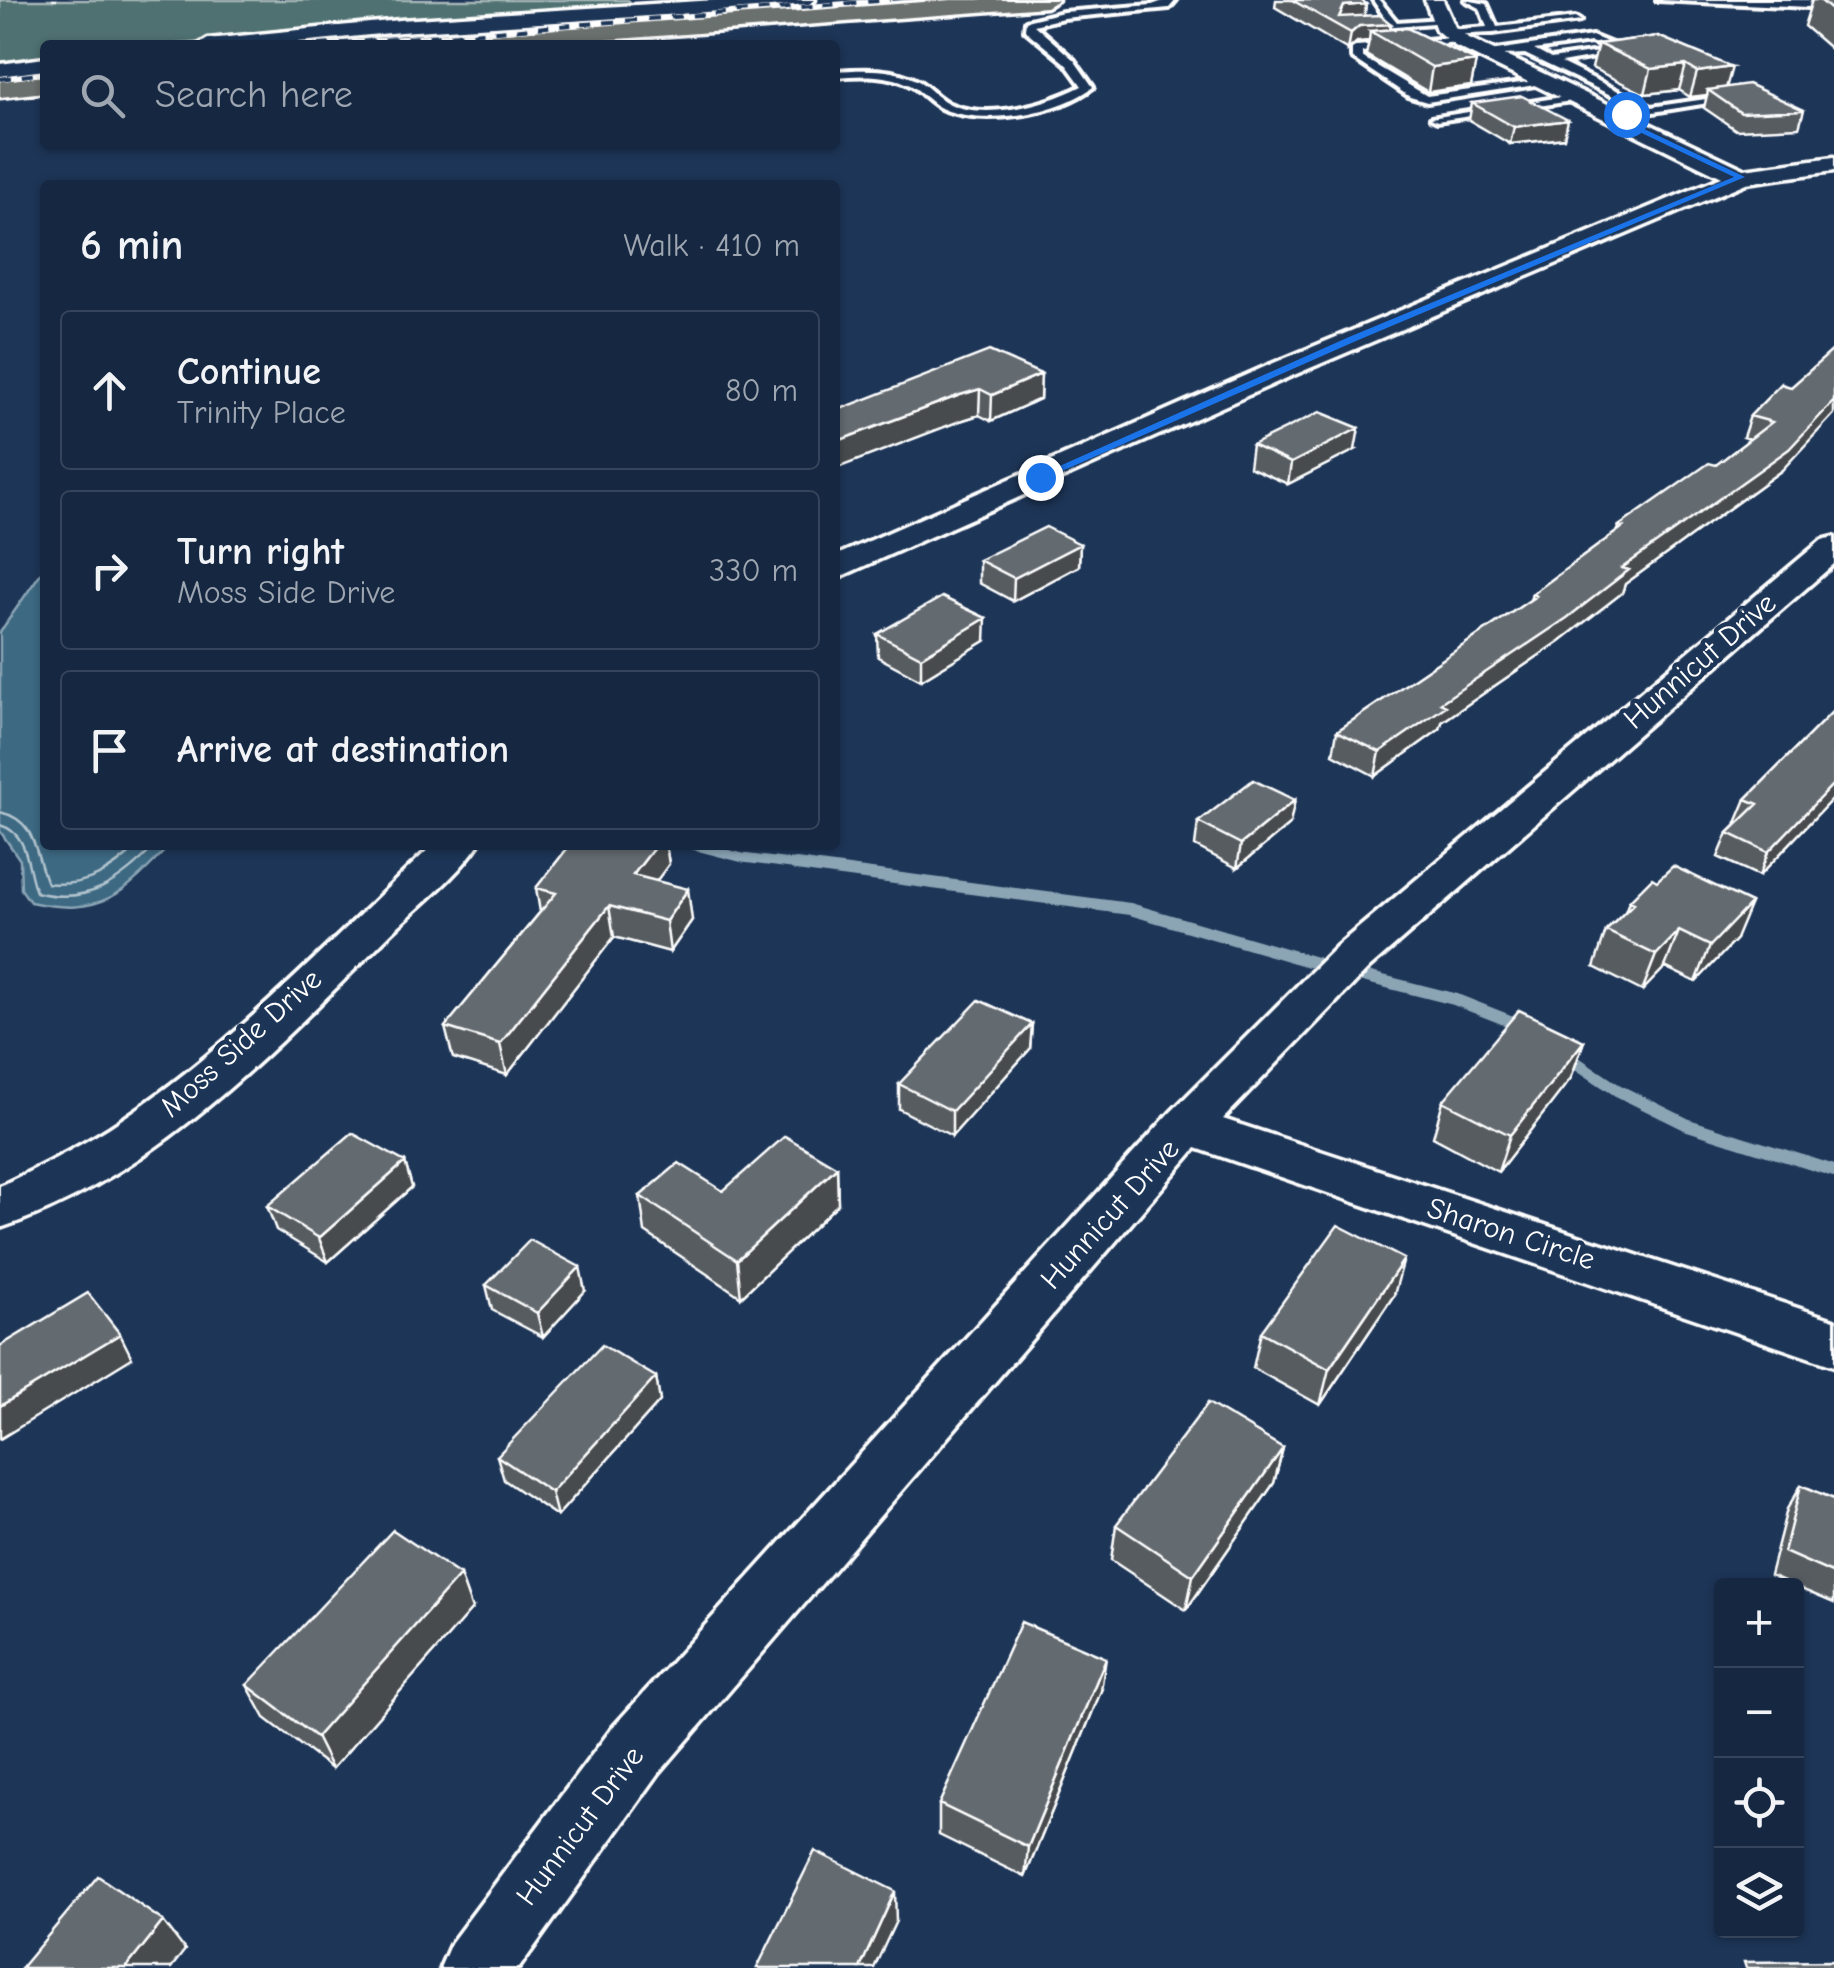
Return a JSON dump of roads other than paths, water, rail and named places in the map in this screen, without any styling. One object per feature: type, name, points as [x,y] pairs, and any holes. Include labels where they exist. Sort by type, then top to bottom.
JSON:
[{"type":"highway","points":[[505,40],[1046,0]]},
{"type":"highway","points":[[0,89],[40,85]]},
{"type":"street","points":[[260,40],[806,0]]},
{"type":"street","points":[[1445,24],[1481,53],[1546,73],[1574,98],[1741,177]]},
{"type":"street","points":[[0,70],[40,65]]},
{"type":"street","points":[[840,567],[1248,384],[1741,177],[1834,164]]},
{"type":"street","name":"Hunnicut Drive","points":[[476,1968],[636,1750],[1186,1126],[1353,956],[1834,547]]},
{"type":"street","name":"Moss Side Drive","points":[[0,1208],[54,1182],[144,1129],[221,1066],[452,850]]},
{"type":"street","name":"Sharon Circle","points":[[1186,1126],[1834,1343]]},
{"type":"lane","points":[[840,74],[882,74],[912,82],[945,107],[969,112],[1000,112],[1068,100],[1088,87],[1070,62],[1028,28],[1028,23],[1146,10],[1168,6],[1171,0]]},
{"type":"lane","points":[[1470,0],[1488,12],[1493,30]]},
{"type":"lane","points":[[1662,0],[1812,4],[1834,1]]},
{"type":"lane","points":[[1376,2],[1395,25]]},
{"type":"lane","points":[[1684,2],[1714,15]]},
{"type":"lane","points":[[1812,4],[1834,12]]},
{"type":"lane","points":[[1786,16],[1804,16]]},
{"type":"lane","points":[[1342,28],[1445,24],[1493,30],[1575,21]]},
{"type":"lane","points":[[1445,24],[1357,49],[1357,58],[1428,99],[1624,51],[1592,39],[1481,53]]},
{"type":"lane","points":[[1521,50],[1546,73],[1650,110]]},
{"type":"lane","points":[[1610,116],[1752,95]]},
{"type":"lane","points":[[1437,118],[1574,98]]},
{"type":"water","points":[[40,574],[40,850],[165,850],[124,889],[94,904],[55,906],[30,902],[21,889],[20,860],[0,831],[0,632]]},
{"type":"waterway","points":[[712,850],[815,867]]},
{"type":"waterway","points":[[796,865],[1130,909],[1329,967]]},
{"type":"waterway","points":[[1347,972],[1454,999],[1520,1025]]},
{"type":"waterway","points":[[1565,1055],[1617,1090],[1688,1125],[1834,1171]]},
{"type":"railway","points":[[382,40],[890,0]]},
{"type":"railway","points":[[0,79],[40,74]]}]
